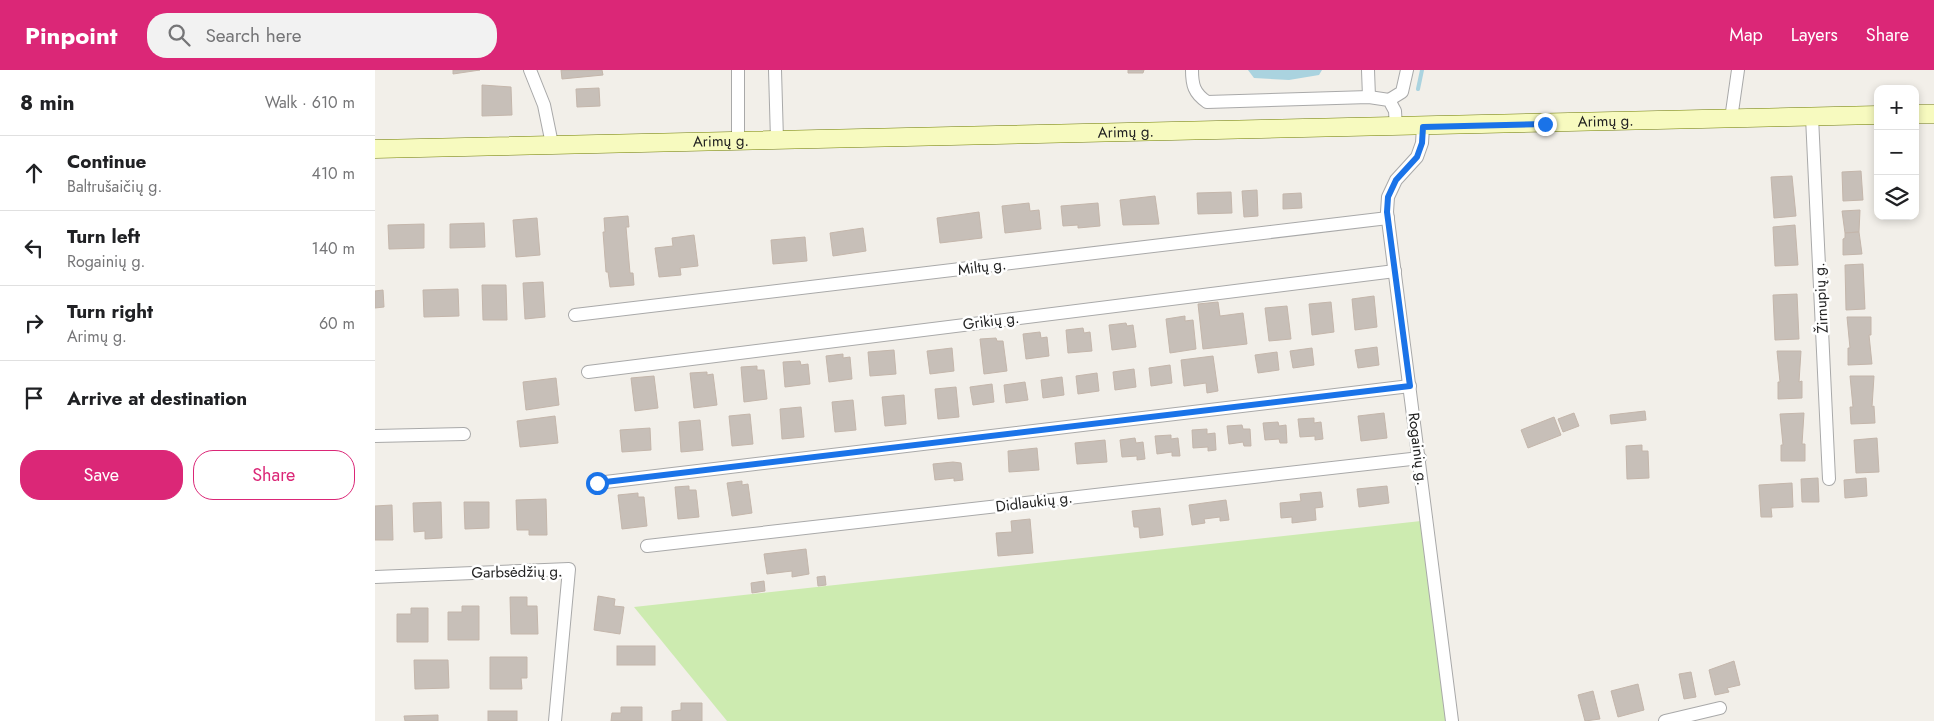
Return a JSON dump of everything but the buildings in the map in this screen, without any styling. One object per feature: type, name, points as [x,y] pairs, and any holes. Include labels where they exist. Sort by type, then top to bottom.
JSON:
[{"type":"main road","points":[[1919,114],[1934,114]]},
{"type":"main road","name":"Arimų g.","points":[[375,149],[1396,128],[1874,115]]},
{"type":"street","points":[[530,70],[544,105],[552,144]]},
{"type":"street","points":[[738,70],[738,141]]},
{"type":"street","points":[[775,70],[777,140]]},
{"type":"street","points":[[1192,70],[1192,85],[1198,96],[1207,102],[1369,97],[1389,100],[1402,92],[1407,70]]},
{"type":"street","points":[[1368,70],[1369,97]]},
{"type":"street","points":[[1731,119],[1738,70]]},
{"type":"street","points":[[1389,100],[1395,111],[1396,128]]},
{"type":"street","name":"Žirnupių g.","points":[[1812,117],[1829,478]]},
{"type":"street","name":"Rogainių g.","points":[[1423,127],[1422,143],[1417,157],[1396,180],[1388,197],[1387,218],[1453,721]]},
{"type":"street","name":"Miltų g.","points":[[575,315],[1387,218]]},
{"type":"street","name":"Grikių g.","points":[[588,372],[1395,271]]},
{"type":"street","points":[[597,483],[1410,386]]},
{"type":"street","points":[[375,436],[464,434]]},
{"type":"street","name":"Didlaukių g.","points":[[647,546],[1420,458]]},
{"type":"street","name":"Garbsėdžių g.","points":[[375,577],[569,569],[555,721]]},
{"type":"street","points":[[1665,721],[1719,708]]},
{"type":"green space","points":[[1421,521],[1446,721],[727,721],[634,607]]},
{"type":"water","points":[[1248,70],[1322,70],[1319,75],[1289,80],[1254,78]]},
{"type":"waterway","points":[[1418,89],[1422,70]]},
{"type":"route","points":[[597,483],[1410,386],[1387,212],[1388,197],[1396,180],[1417,157],[1422,143],[1423,127],[1545,124]]}]
